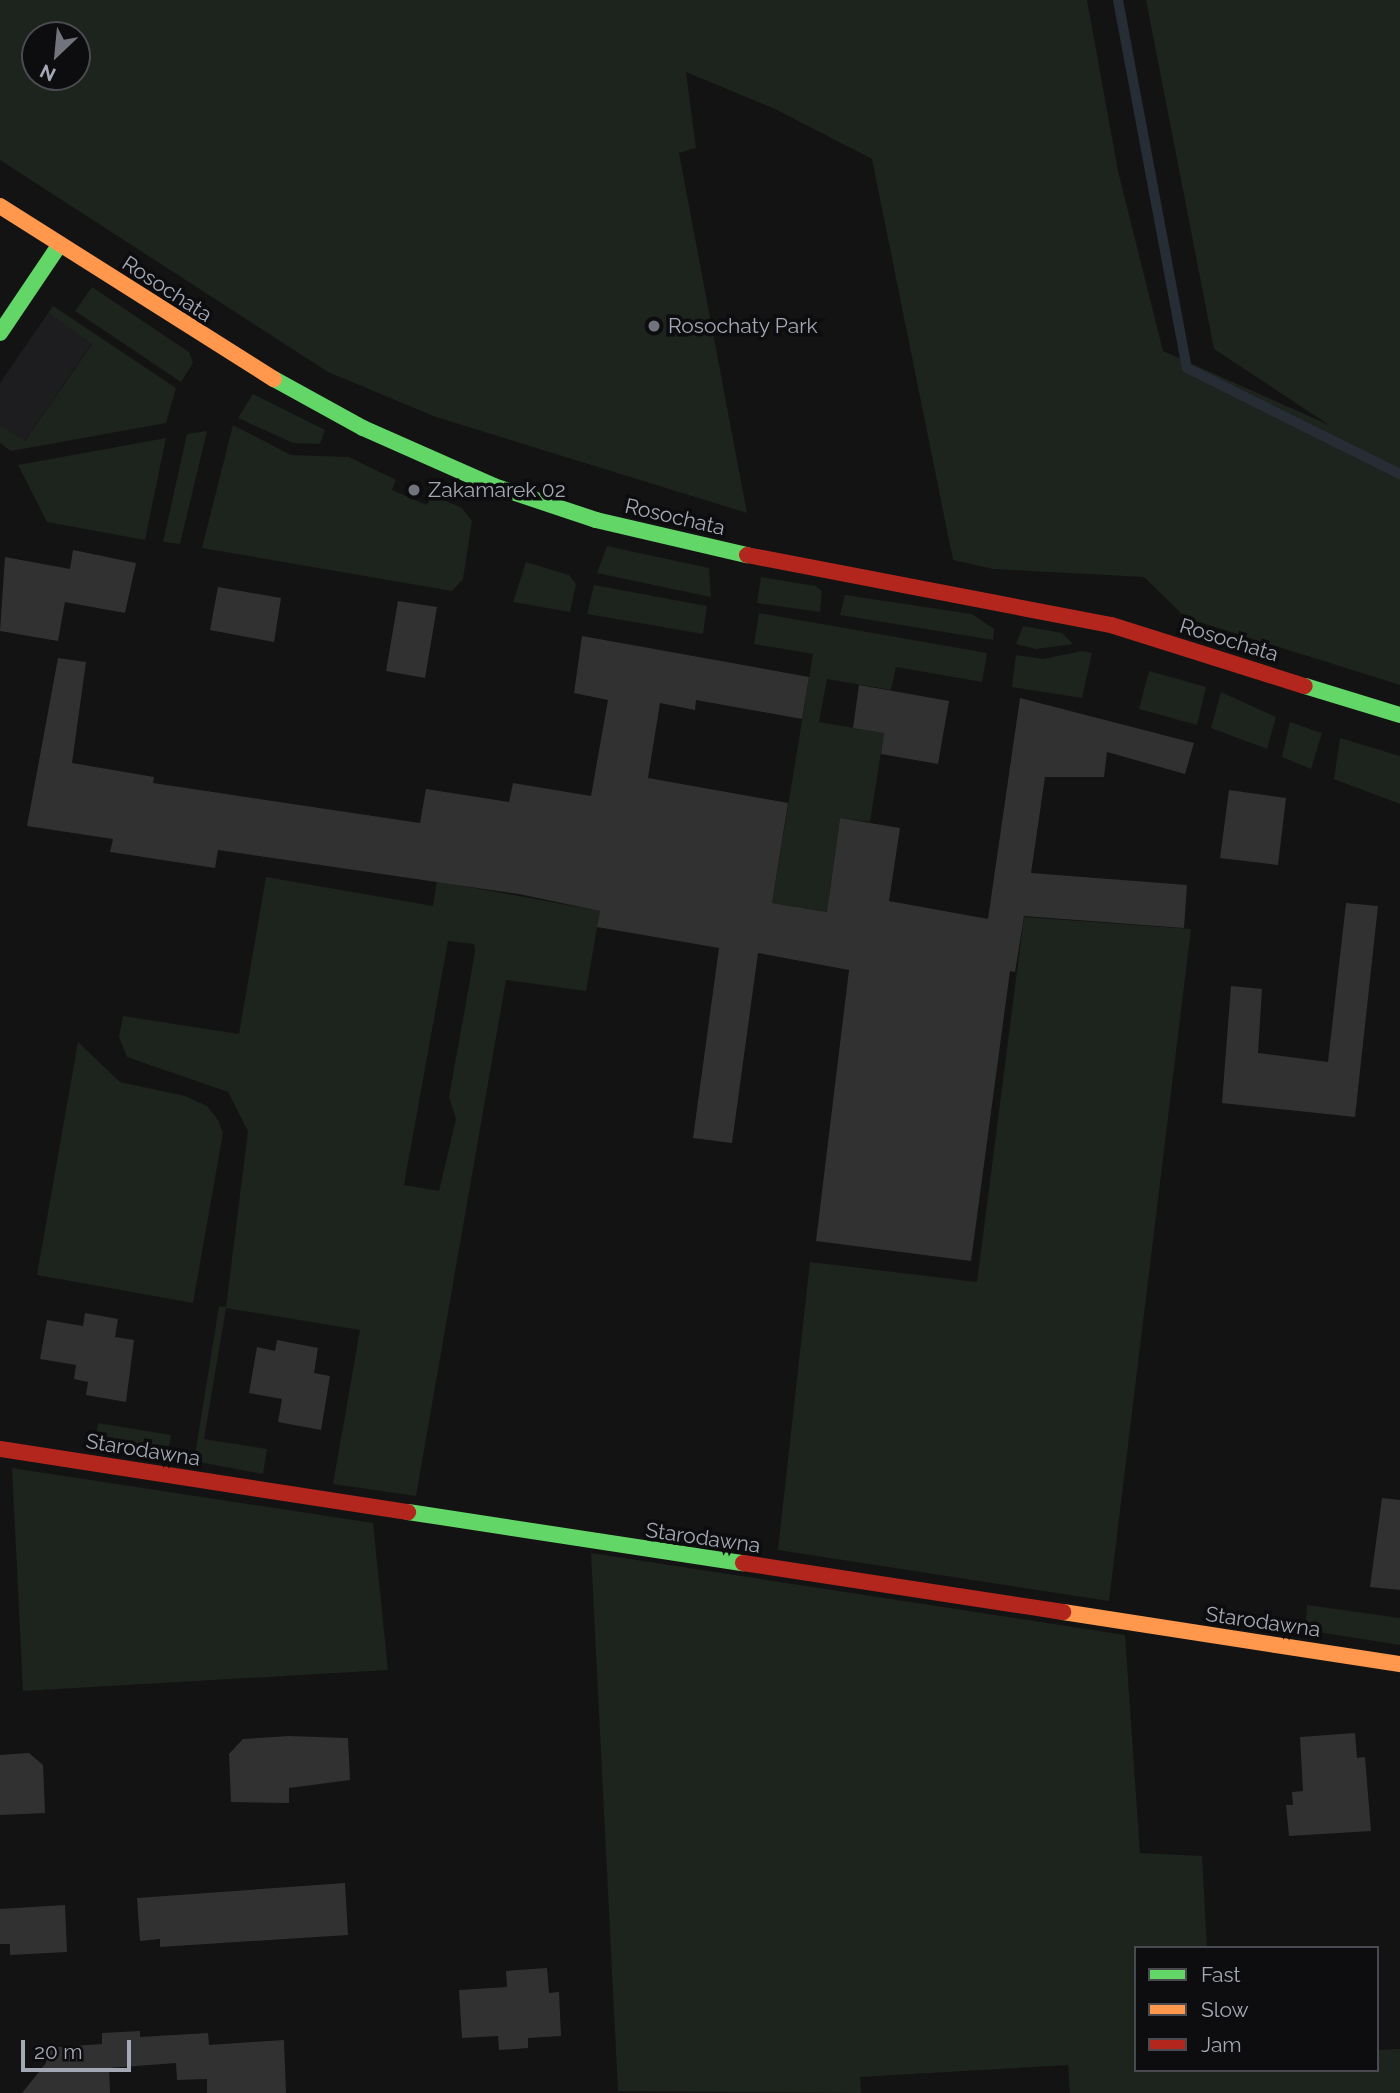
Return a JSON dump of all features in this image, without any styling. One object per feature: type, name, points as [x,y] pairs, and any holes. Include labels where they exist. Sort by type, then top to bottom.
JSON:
[{"type":"street","name":"Rosochata","points":[[0,206],[314,403],[532,499],[734,552],[1111,625],[1400,715]]},
{"type":"street","points":[[0,333],[60,244]]},
{"type":"street","name":"Starodawna","points":[[0,1449],[1400,1664]]},
{"type":"shaded area","points":[[0,0],[1087,0],[1118,171],[1163,351],[1329,425],[1214,349],[1146,0],[1400,0],[1400,685],[1186,618],[1144,577],[993,569],[953,560],[872,159],[775,109],[686,72],[696,148],[679,153],[747,513],[436,417],[328,372],[0,160]]},
{"type":"shaded area","points":[[92,287],[189,352],[193,363],[181,382],[75,311]]},
{"type":"shaded area","points":[[53,306],[176,388],[166,423],[11,451],[0,443],[0,425],[25,441],[92,344],[48,313]]},
{"type":"shaded area","points":[[48,313],[92,343],[24,442],[0,425],[0,383]]},
{"type":"shaded area","points":[[253,394],[325,430],[320,444],[293,443],[238,418]]},
{"type":"shaded area","points":[[233,425],[291,455],[349,457],[396,480],[392,490],[427,505],[432,495],[462,508],[472,521],[463,579],[452,591],[202,548]]},
{"type":"shaded area","points":[[207,431],[180,544],[163,542],[187,434]]},
{"type":"shaded area","points":[[166,438],[145,540],[47,522],[18,465]]},
{"type":"shaded area","points":[[607,546],[709,568],[711,597],[597,573]]},
{"type":"shaded area","points":[[526,562],[569,575],[576,584],[570,612],[513,602]]},
{"type":"shaded area","points":[[761,577],[816,586],[822,591],[820,612],[757,603]]},
{"type":"shaded area","points":[[594,585],[707,606],[703,634],[587,614]]},
{"type":"shaded area","points":[[845,595],[972,614],[994,629],[993,640],[840,615]]},
{"type":"shaded area","points":[[759,613],[987,653],[982,682],[896,667],[891,690],[827,679],[819,722],[884,733],[870,822],[840,818],[829,896],[855,916],[772,903],[813,654],[754,644]]},
{"type":"shaded area","points":[[1023,626],[1062,633],[1073,644],[1036,649],[1016,644]]},
{"type":"shaded area","points":[[1082,651],[1092,653],[1082,698],[1012,687],[1016,655],[1043,659]]},
{"type":"shaded area","points":[[1149,671],[1206,687],[1197,725],[1139,709]]},
{"type":"shaded area","points":[[1221,692],[1276,717],[1267,749],[1211,728]]},
{"type":"shaded area","points":[[1290,722],[1322,733],[1311,769],[1282,757]]},
{"type":"shaded area","points":[[1340,738],[1400,756],[1400,804],[1334,779]]},
{"type":"shaded area","points":[[266,877],[433,906],[437,881],[600,911],[586,991],[506,980],[416,1496],[333,1484],[360,1330],[226,1308],[204,1439],[267,1449],[263,1474],[194,1461],[219,1306],[226,1307],[248,1131],[228,1092],[127,1057],[119,1037],[123,1016],[239,1034]],"holes":[[[448,941],[474,944],[475,952],[449,1097],[456,1119],[439,1191],[404,1185]]]},
{"type":"shaded area","points":[[1024,917],[1191,929],[1109,1601],[778,1550],[810,1262],[977,1282]]},
{"type":"shaded area","points":[[78,1042],[120,1082],[185,1096],[207,1106],[218,1120],[223,1133],[193,1303],[37,1275]]},
{"type":"shaded area","points":[[98,1423],[171,1435],[167,1459],[94,1449]]},
{"type":"shaded area","points":[[12,1468],[373,1523],[388,1670],[23,1691]]},
{"type":"shaded area","points":[[591,1553],[1125,1635],[1140,1853],[1202,1856],[1207,1946],[1134,1946],[1134,2072],[1379,2072],[1379,2050],[1400,2049],[1400,2093],[1070,2093],[1068,2065],[860,2077],[861,2093],[618,2091]]},
{"type":"shaded area","points":[[1307,1605],[1400,1618],[1400,1645],[1305,1630]]},
{"type":"building","points":[[73,550],[136,563],[125,613],[65,602],[58,641],[0,631],[5,557],[70,569]]},
{"type":"building","points":[[218,587],[281,598],[274,642],[210,630]]},
{"type":"building","points":[[398,601],[437,607],[425,678],[386,671]]},
{"type":"building","points":[[582,636],[809,677],[802,719],[696,700],[695,710],[660,703],[648,778],[788,803],[772,903],[827,912],[840,818],[900,828],[889,901],[988,919],[1020,698],[1194,743],[1185,774],[1107,752],[1104,777],[1045,777],[1031,873],[1187,885],[1184,928],[1024,916],[1015,972],[1010,971],[971,1261],[816,1241],[849,970],[758,953],[732,1143],[693,1138],[719,948],[597,927],[600,911],[519,894],[218,850],[215,868],[110,852],[113,839],[27,826],[58,658],[86,662],[72,763],[154,777],[153,783],[420,823],[426,789],[509,802],[513,783],[591,796],[608,700],[574,693]]},
{"type":"building","points":[[859,685],[949,701],[938,764],[881,754],[884,733],[853,728]]},
{"type":"building","points":[[1229,790],[1286,798],[1278,865],[1220,858]]},
{"type":"building","points":[[1346,903],[1378,906],[1355,1117],[1222,1103],[1231,986],[1262,989],[1258,1053],[1328,1062]]},
{"type":"building","points":[[85,1313],[118,1319],[115,1337],[134,1340],[126,1402],[86,1395],[88,1382],[74,1379],[76,1365],[40,1359],[47,1320],[83,1326]]},
{"type":"building","points":[[277,1340],[318,1348],[314,1373],[330,1376],[321,1430],[278,1422],[282,1399],[249,1393],[257,1347],[275,1351]]},
{"type":"building","points":[[1382,1498],[1400,1500],[1400,1590],[1370,1587]]},
{"type":"building","points":[[1355,1733],[1357,1758],[1365,1757],[1371,1831],[1289,1836],[1286,1805],[1293,1805],[1292,1792],[1303,1791],[1300,1737]]},
{"type":"building","points":[[289,1736],[348,1738],[350,1780],[289,1788],[289,1803],[231,1802],[229,1754],[243,1739]]},
{"type":"building","points":[[29,1753],[43,1765],[45,1813],[0,1815],[0,1755]]},
{"type":"building","points":[[345,1883],[348,1935],[160,1947],[160,1939],[140,1941],[137,1898]]},
{"type":"building","points":[[65,1905],[67,1952],[10,1955],[10,1944],[0,1944],[0,1909]]},
{"type":"building","points":[[547,1968],[549,1993],[559,1992],[561,2036],[528,2038],[528,2048],[499,2050],[498,2036],[462,2038],[459,1990],[507,1987],[506,1971]]},
{"type":"building","points":[[140,2031],[140,2037],[208,2033],[209,2045],[284,2040],[286,2093],[207,2093],[207,2079],[177,2080],[176,2063],[109,2068],[110,2093],[22,2093],[46,2063],[45,2048],[102,2044],[102,2033]]},
{"type":"waterway","points":[[1118,0],[1187,368],[1400,474]]},
{"type":"traffic: fast","points":[[0,333],[60,244]]},
{"type":"traffic: fast","points":[[274,379],[363,428],[494,486],[596,520],[747,555]]},
{"type":"traffic: fast","points":[[1305,686],[1400,715]]},
{"type":"traffic: fast","points":[[408,1512],[743,1563]]},
{"type":"traffic: slow","points":[[0,206],[274,379]]},
{"type":"traffic: slow","points":[[1063,1612],[1400,1664]]},
{"type":"traffic: jam","points":[[747,555],[1111,625],[1305,686]]},
{"type":"traffic: jam","points":[[0,1449],[408,1512]]},
{"type":"traffic: jam","points":[[743,1563],[1063,1612]]},
{"type":"place","name":"Rosochaty Park","points":[[654,326]]},
{"type":"place","name":"Zakamarek 02","points":[[414,490]]}]
